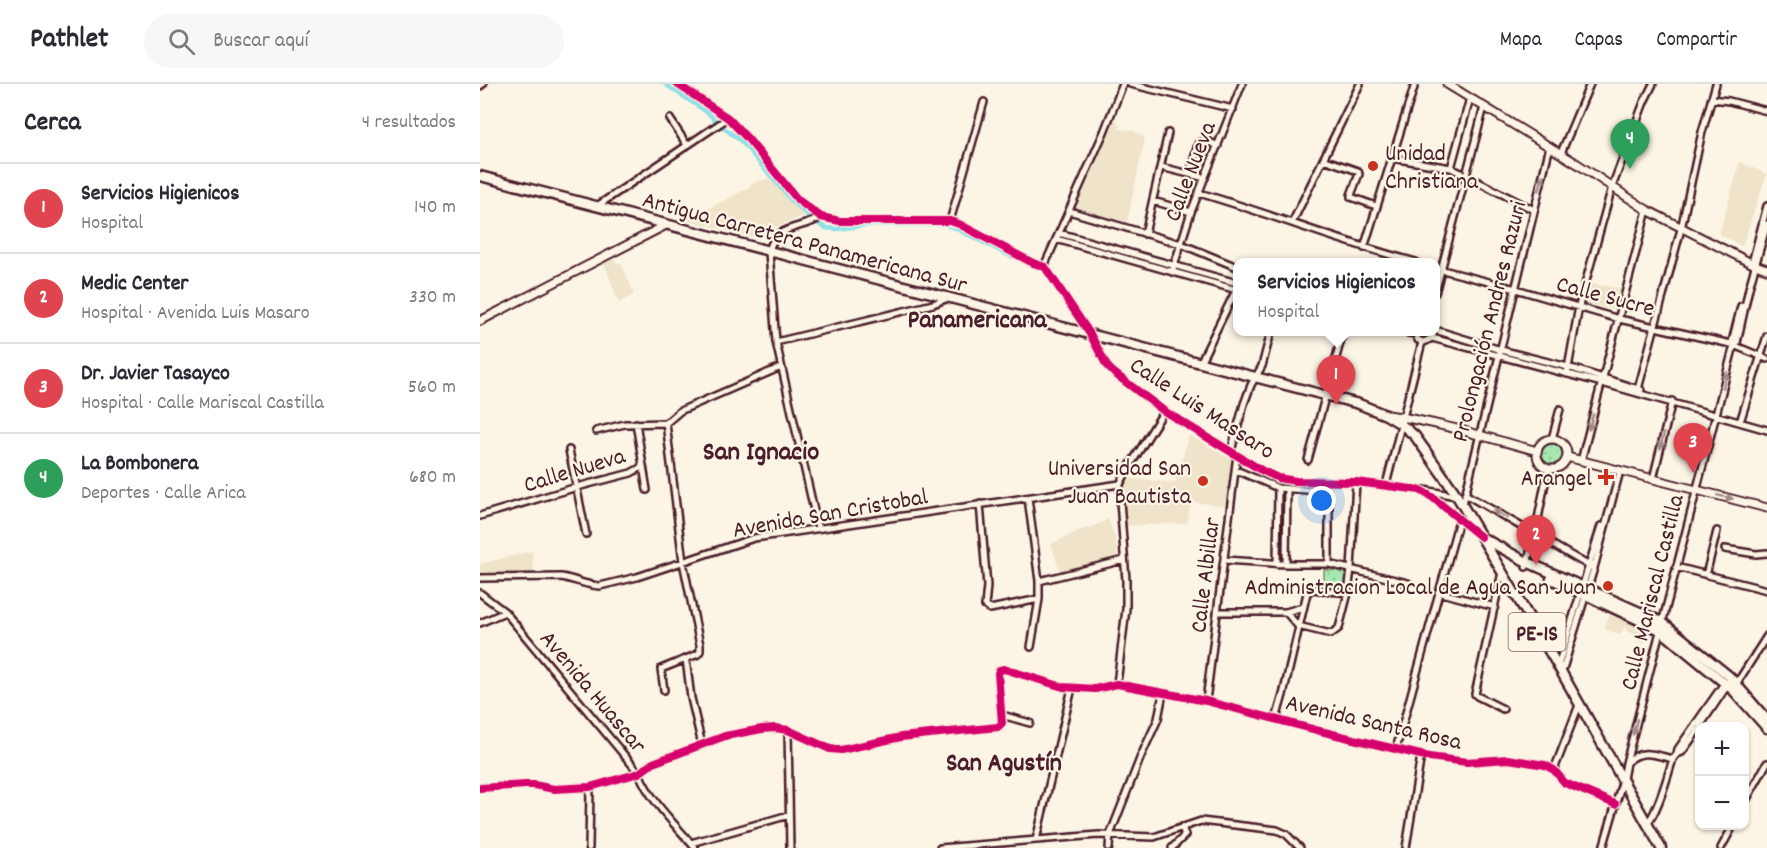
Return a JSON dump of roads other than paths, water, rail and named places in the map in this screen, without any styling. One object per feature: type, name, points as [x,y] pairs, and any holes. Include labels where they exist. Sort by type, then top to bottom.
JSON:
[{"type":"highway","name":"Antigua Carretera Panamericana Sur","points":[[480,176],[1359,404],[1402,420],[1461,495],[1462,505],[1560,669],[1660,848]]},
{"type":"highway","points":[[1483,540],[1526,565],[1661,626],[1730,683],[1767,720]]},
{"type":"highway","points":[[1730,683],[1767,728]]},
{"type":"main road","points":[[1447,84],[1550,146],[1647,210],[1753,265],[1767,269]]},
{"type":"main road","points":[[480,321],[666,225]]},
{"type":"main road","points":[[1402,420],[1478,435],[1537,452]]},
{"type":"main road","points":[[1552,439],[1561,442],[1567,453],[1567,457],[1558,468],[1548,468],[1540,464],[1537,456],[1538,447],[1544,441],[1552,439]]},
{"type":"main road","points":[[1567,457],[1767,508]]},
{"type":"street","points":[[677,84],[728,118],[798,200],[821,217],[834,221],[950,221],[1045,267],[1123,84]]},
{"type":"street","points":[[1130,84],[1233,109]]},
{"type":"street","name":"Calle Nueva","points":[[1173,269],[1191,212],[1242,84]]},
{"type":"street","points":[[1292,223],[1360,84]]},
{"type":"street","points":[[1364,248],[1415,84]]},
{"type":"street","points":[[1561,153],[1590,84]]},
{"type":"street","points":[[1568,370],[1579,306],[1612,187],[1653,84]]},
{"type":"street","points":[[1638,391],[1716,84]]},
{"type":"street","points":[[1713,92],[1730,101]]},
{"type":"street","points":[[1451,168],[1470,98]]},
{"type":"street","points":[[1711,99],[1730,101],[1767,111]]},
{"type":"street","points":[[950,221],[984,102]]},
{"type":"street","points":[[1440,262],[1484,107]]},
{"type":"street","points":[[1481,122],[1491,111]]},
{"type":"street","points":[[597,207],[728,118]]},
{"type":"street","points":[[670,119],[687,144]]},
{"type":"street","points":[[1145,234],[1168,133]]},
{"type":"street","points":[[1190,174],[1198,144],[1207,141],[1218,146]]},
{"type":"street","name":"Prolongación Andres Razuri","points":[[1461,495],[1501,350],[1550,146]]},
{"type":"street","points":[[1392,158],[1451,168],[1534,210]]},
{"type":"street","points":[[1323,159],[1358,171],[1352,197],[1376,206]]},
{"type":"street","points":[[1161,167],[1205,178]]},
{"type":"street","points":[[1199,193],[1364,248],[1401,258]]},
{"type":"street","points":[[1153,201],[1191,212]]},
{"type":"street","points":[[1753,265],[1767,206]]},
{"type":"street","points":[[1581,460],[1647,210]]},
{"type":"street","points":[[1069,211],[1180,244],[1233,265]]},
{"type":"street","points":[[818,528],[776,342],[769,252],[771,243],[780,233],[812,223],[821,217]]},
{"type":"street","points":[[1753,265],[1767,224]]},
{"type":"street","points":[[1059,232],[1233,289]]},
{"type":"street","points":[[1056,239],[1233,282]]},
{"type":"street","name":"Calle Mariscal Castilla","points":[[1603,848],[1623,779],[1734,345],[1737,343],[1753,265]]},
{"type":"street","name":"Calle Luis Massaro","points":[[1045,267],[1090,334],[1107,366],[1164,411],[1262,470],[1278,478],[1296,481],[1356,482],[1461,495]]},
{"type":"street","name":"Calle Sucre","points":[[1440,270],[1579,306],[1619,319],[1734,345],[1767,359]]},
{"type":"street","points":[[776,342],[933,304],[948,298]]},
{"type":"street","points":[[1200,363],[1233,298]]},
{"type":"street","points":[[1440,332],[1767,430]]},
{"type":"street","points":[[1231,451],[1244,404],[1262,366],[1271,336]]},
{"type":"street","points":[[1308,460],[1342,336]]},
{"type":"street","points":[[1416,336],[1422,342],[1427,342],[1432,338],[1499,357],[1568,370]]},
{"type":"street","points":[[1740,422],[1767,336]]},
{"type":"street","points":[[1386,485],[1422,342]]},
{"type":"street","points":[[596,431],[636,423],[666,423],[680,411],[781,367]]},
{"type":"street","points":[[1653,479],[1672,401]]},
{"type":"street","points":[[1552,439],[1560,409]]},
{"type":"street","points":[[1117,684],[1126,609],[1120,484],[1164,411]]},
{"type":"street","points":[[636,423],[647,490]]},
{"type":"street","points":[[664,690],[661,669],[698,654],[700,645],[683,562],[666,423]]},
{"type":"street","points":[[568,450],[586,534]]},
{"type":"street","name":"Calle Albillar","points":[[1206,701],[1238,454]]},
{"type":"street","name":"Calle Nueva","points":[[480,516],[632,473],[642,465]]},
{"type":"street","points":[[1526,565],[1548,468]]},
{"type":"street","points":[[1236,470],[1278,488],[1320,490],[1324,493],[1329,501],[1329,564]]},
{"type":"street","points":[[1560,669],[1619,470]]},
{"type":"street","points":[[1286,612],[1298,626],[1330,634],[1339,628],[1351,569],[1356,482]]},
{"type":"street","name":"Avenida San Cristobal","points":[[480,578],[561,577],[595,586],[637,577],[754,538],[1120,484]]},
{"type":"street","points":[[1277,564],[1278,488]]},
{"type":"street","points":[[1286,564],[1287,489]]},
{"type":"street","name":"Calle Luis Massaro","points":[[1420,490],[1432,497],[1483,540]]},
{"type":"street","points":[[1461,495],[1592,567]]},
{"type":"street","points":[[1028,498],[1039,581],[1039,599],[1032,647]]},
{"type":"street","points":[[980,504],[987,586],[985,606],[990,609],[1039,599]]},
{"type":"street","points":[[1396,749],[1459,520]]},
{"type":"street","points":[[1706,575],[1717,531]]},
{"type":"street","points":[[1725,549],[1756,554],[1767,553]]},
{"type":"street","points":[[1039,581],[1124,560]]},
{"type":"street","points":[[1225,561],[1329,564],[1408,583]]},
{"type":"street","points":[[1676,567],[1767,590]]},
{"type":"street","points":[[1502,572],[1475,694],[1503,709]]},
{"type":"street","points":[[1276,719],[1309,590],[1347,593]]},
{"type":"street","points":[[1438,592],[1495,608]]},
{"type":"street","name":"Avenida Huascar","points":[[480,593],[505,612],[639,773],[653,799],[693,845]]},
{"type":"street","points":[[1218,612],[1286,612],[1303,607]]},
{"type":"street","points":[[480,623],[505,612]]},
{"type":"street","points":[[1646,824],[1650,822],[1655,811],[1678,749],[1767,636]]},
{"type":"street","points":[[686,659],[691,698],[702,745]]},
{"type":"street","name":"Avenida Santa Rosa","points":[[1002,715],[998,673],[1000,670],[1004,669],[1063,687],[1095,689],[1117,684],[1206,701],[1421,755],[1467,762],[1508,759],[1545,765],[1554,770],[1564,783],[1615,804]]},
{"type":"street","points":[[1703,722],[1730,683]]},
{"type":"street","points":[[1036,840],[1072,688]]},
{"type":"street","points":[[1109,848],[1110,835],[1158,719],[1164,693]]},
{"type":"street","points":[[1554,770],[1579,705]]},
{"type":"street","points":[[480,788],[526,785],[554,789],[590,787],[639,773],[653,763],[725,736],[762,729],[788,730],[830,749],[841,750],[901,738],[999,727],[1002,715],[1030,723]]},
{"type":"street","points":[[788,730],[790,848]]},
{"type":"street","points":[[1626,763],[1636,754],[1643,753],[1675,757],[1682,752],[1695,734]]},
{"type":"street","points":[[1406,848],[1421,755]]},
{"type":"street","points":[[1749,795],[1767,763]]},
{"type":"street","points":[[589,848],[590,787]]},
{"type":"street","points":[[693,845],[789,815]]},
{"type":"street","points":[[940,848],[1110,835],[1154,837],[1201,821],[1277,830],[1286,834],[1300,848]]},
{"type":"street","points":[[1172,848],[1185,835],[1182,827]]},
{"type":"street","points":[[1721,848],[1730,830]]},
{"type":"waterway","points":[[665,84],[708,113],[717,122]]},
{"type":"waterway","points":[[724,128],[741,141],[793,202],[811,218]]},
{"type":"waterway","points":[[820,225],[836,229],[868,225],[943,224],[1012,257]]},
{"type":"place","name":"Unidad Christiana","points":[[1373,166]]},
{"type":"place","name":"La Bombonera","points":[[1630,169]]},
{"type":"place","name":"Servicios Higienicos","points":[[1336,405]]},
{"type":"place","name":"Dr. Javier Tasayco","points":[[1693,473]]},
{"type":"place","name":"Arangel","points":[[1606,477]]},
{"type":"place","name":"Universidad San Juan Bautista","points":[[1203,481]]},
{"type":"place","name":"Medic Center","points":[[1536,565]]},
{"type":"place","name":"Administracion Local de Agua San Juan","points":[[1608,586]]},
{"type":"district","name":"Panamericana","points":[[977,318]]},
{"type":"district","name":"San Ignacio","points":[[761,450]]},
{"type":"district","name":"San Agustín","points":[[1004,761]]}]
